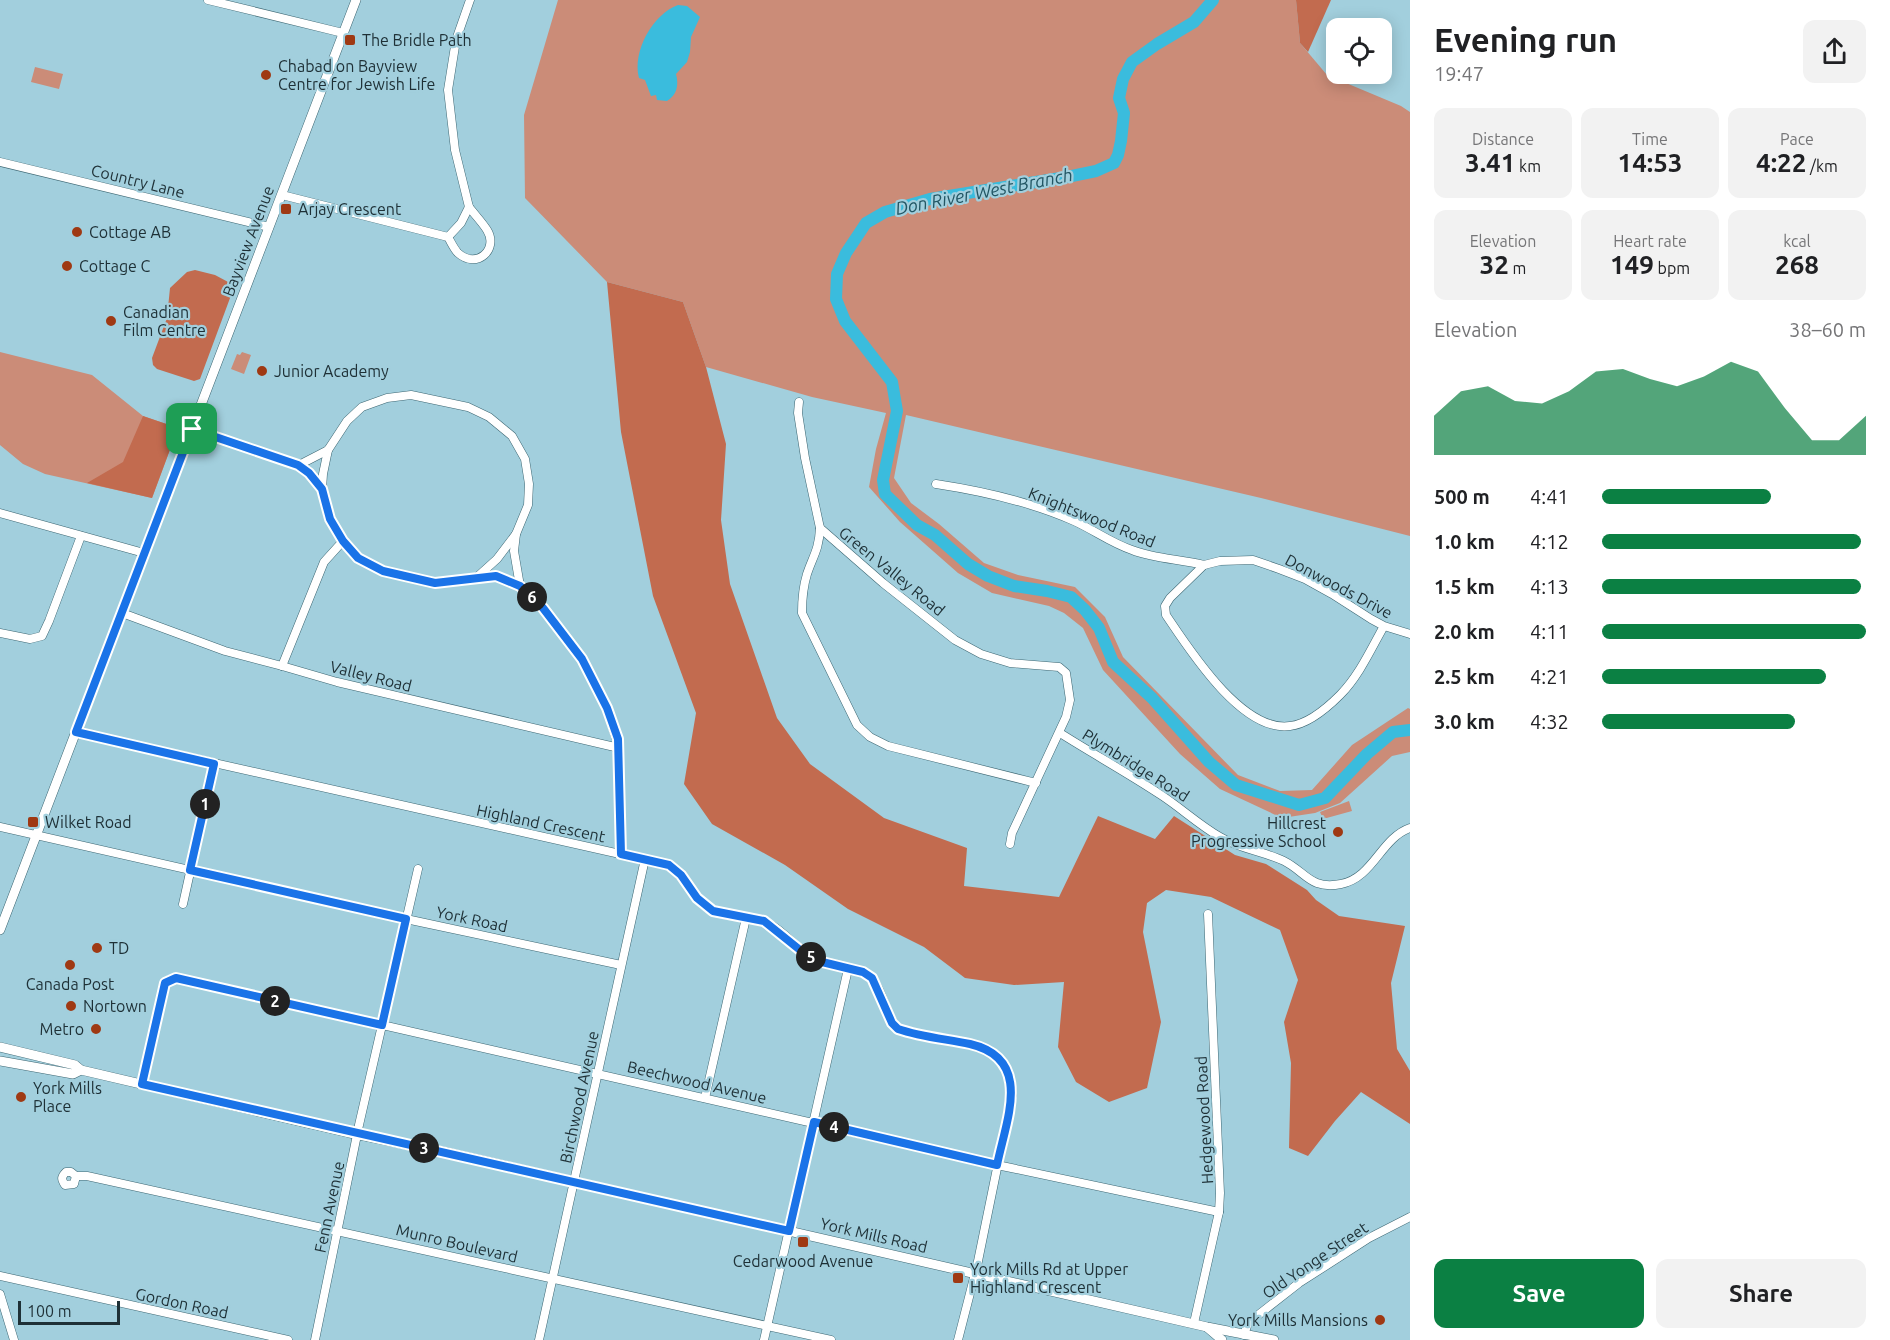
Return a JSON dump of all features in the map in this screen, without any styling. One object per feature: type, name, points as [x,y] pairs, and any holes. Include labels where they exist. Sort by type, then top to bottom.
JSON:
[{"type":"main road","name":"Bayview Avenue","points":[[0,930],[356,0]]},
{"type":"main road","name":"York Mills Road","points":[[0,1047],[75,1065],[81,1070],[1194,1323],[1244,1338],[1274,1340]]},
{"type":"main road","name":"York Mills Road","points":[[0,1060],[73,1074],[81,1070]]},
{"type":"main road","points":[[1207,1327],[1221,1340]]},
{"type":"street","points":[[208,0],[343,33]]},
{"type":"street","points":[[282,195],[448,237],[458,253],[468,259],[477,260],[483,257],[490,243],[488,231],[469,207],[455,150],[448,90],[456,40],[470,0]]},
{"type":"street","name":"Country Lane","points":[[0,162],[269,227]]},
{"type":"street","points":[[448,237],[460,223],[469,207]]},
{"type":"street","points":[[477,577],[497,559],[516,534],[528,505],[529,484],[525,459],[512,436],[489,417],[468,407],[411,395],[387,398],[362,407],[347,422],[328,450],[322,474],[322,489],[330,519],[343,541],[358,558],[383,571],[435,583],[496,576],[520,586],[543,608],[582,659],[607,708],[620,748],[621,854]]},
{"type":"street","name":"Green Valley Road","points":[[799,402],[798,413],[805,458],[820,528],[883,583],[955,640],[981,654],[1010,663],[1059,667],[1066,673],[1070,700],[1060,733]]},
{"type":"street","points":[[192,429],[298,465],[309,473],[322,489]]},
{"type":"street","points":[[298,465],[328,450]]},
{"type":"street","name":"Knightswood Road","points":[[936,484],[1018,501],[1074,521],[1113,543],[1134,551],[1204,565]]},
{"type":"street","points":[[0,513],[144,553]]},
{"type":"street","points":[[820,528],[819,546],[807,575],[802,595],[802,613],[857,725],[870,737],[888,746],[1036,783]]},
{"type":"street","points":[[516,534],[514,551],[520,586]]},
{"type":"street","points":[[0,633],[30,639],[42,636],[81,536]]},
{"type":"street","points":[[282,666],[324,562],[343,541]]},
{"type":"street","name":"Donwoods Drive","points":[[1204,565],[1220,561],[1253,560],[1279,568],[1332,594],[1371,620],[1410,634]]},
{"type":"street","points":[[1204,565],[1170,598],[1165,606],[1166,615],[1223,692],[1246,712],[1269,724],[1289,727],[1306,721],[1341,695],[1384,626]]},
{"type":"street","name":"Valley Road","points":[[122,614],[216,649],[337,682],[620,748]]},
{"type":"street","name":"Highland Crescent","points":[[76,732],[669,865],[675,869],[707,908],[764,921],[805,954],[818,961],[863,972],[872,978],[892,1023],[898,1029],[974,1045],[992,1053],[1006,1066],[1011,1077],[1012,1095],[975,1274],[958,1340]]},
{"type":"street","points":[[1010,844],[1012,833],[1060,733]]},
{"type":"street","name":"Plymbridge Road","points":[[1060,733],[1158,793],[1219,837],[1282,860],[1308,879],[1322,885],[1339,885],[1354,880],[1368,869],[1398,834],[1410,828]]},
{"type":"street","points":[[183,904],[214,764]]},
{"type":"street","points":[[0,826],[36,835]]},
{"type":"street","name":"York Road","points":[[36,835],[621,965]]},
{"type":"street","name":"Birchwood Avenue","points":[[539,1340],[645,860]]},
{"type":"street","name":"Fenn Avenue","points":[[315,1340],[357,1134],[418,869]]},
{"type":"street","name":"Hedgewood Road","points":[[1194,1323],[1219,1212],[1220,1193],[1208,914]]},
{"type":"street","points":[[705,1098],[746,918]]},
{"type":"street","points":[[764,1340],[848,969]]},
{"type":"street","name":"Beechwood Avenue","points":[[142,1084],[165,983],[176,978],[997,1165],[1219,1212]]},
{"type":"street","name":"Munro Boulevard","points":[[76,1176],[87,1176],[831,1340]]},
{"type":"street","name":"Old Yonge Street","points":[[1244,1338],[1248,1323],[1299,1284],[1369,1238],[1410,1217]]},
{"type":"street","name":"Gordon Road","points":[[0,1276],[288,1340]]},
{"type":"street","points":[[0,1294],[14,1340]]},
{"type":"shaded area","points":[[558,0],[1296,0],[1300,43],[1326,74],[1326,84],[1348,84],[1410,112],[1410,536],[1261,498],[906,415],[894,478],[911,503],[984,563],[1018,575],[1075,587],[1105,617],[1123,657],[1238,775],[1280,791],[1312,790],[1352,745],[1408,708],[1410,709],[1410,752],[1392,756],[1340,803],[1315,813],[1282,818],[1220,789],[1180,754],[1103,670],[1083,628],[1064,613],[1049,606],[992,593],[958,573],[900,522],[869,487],[886,413],[812,397],[706,367],[683,302],[607,282],[525,198],[524,115]]},
{"type":"shaded area","points":[[1296,0],[1331,0],[1308,52],[1300,43]]},
{"type":"shaded area","points":[[35,67],[63,74],[59,89],[31,82]]},
{"type":"shaded area","points":[[195,270],[215,275],[230,283],[233,290],[200,379],[194,381],[157,369],[153,365],[152,358],[167,318],[170,288],[187,272]]},
{"type":"shaded area","points":[[607,282],[683,302],[706,367],[726,444],[721,520],[730,584],[777,718],[810,764],[884,818],[967,848],[964,886],[1059,897],[1098,816],[1155,839],[1174,816],[1235,855],[1266,864],[1307,890],[1316,900],[1339,916],[1405,926],[1391,983],[1397,1049],[1410,1071],[1410,1124],[1361,1092],[1308,1156],[1289,1148],[1291,1063],[1284,1022],[1298,980],[1280,930],[1211,897],[1166,890],[1147,903],[1143,932],[1161,1022],[1147,1088],[1109,1102],[1076,1082],[1058,1047],[1064,982],[1014,985],[965,978],[924,947],[848,909],[785,865],[712,824],[684,784],[696,713],[653,596],[621,432]]},
{"type":"shaded area","points":[[0,352],[92,375],[143,416],[178,428],[152,498],[45,474],[23,464],[0,445]]},
{"type":"shaded area","points":[[242,352],[251,355],[244,374],[231,369],[237,354],[240,355]]},
{"type":"shaded area","points":[[143,416],[178,428],[152,498],[87,483],[123,462]]},
{"type":"shaded area","points":[[1349,801],[1352,811],[1323,819],[1320,812]]},
{"type":"water","points":[[678,5],[687,6],[700,17],[691,37],[687,62],[676,74],[675,93],[667,101],[657,100],[656,95],[651,96],[645,80],[639,78],[639,56],[646,35],[653,25],[660,16]]},
{"type":"waterway","name":"Don River West Branch","points":[[1213,0],[1194,22],[1132,62],[1123,79],[1119,98],[1124,113],[1121,141],[1114,163],[1096,171],[930,199],[885,212],[866,223],[846,253],[837,274],[836,299],[845,321],[892,382],[897,411],[883,480],[885,494],[917,525],[935,535],[968,564],[988,576],[1014,586],[1071,597],[1099,628],[1113,662],[1152,698],[1209,762],[1236,785],[1299,805],[1325,798],[1367,754],[1393,732],[1410,730]]},
{"type":"place","name":"The Bridle Path","points":[[350,40]]},
{"type":"place","name":"Chabad on Bayview Centre for Jewish Life","points":[[266,75]]},
{"type":"place","name":"Arjay Crescent","points":[[286,209]]},
{"type":"place","name":"Cottage AB","points":[[77,232]]},
{"type":"place","name":"Cottage C","points":[[67,266]]},
{"type":"place","name":"Canadian Film Centre","points":[[111,321]]},
{"type":"place","name":"Junior Academy","points":[[262,371]]},
{"type":"place","name":"Wilket Road","points":[[33,822]]},
{"type":"place","name":"Hillcrest Progressive School","points":[[1338,832]]},
{"type":"place","name":"TD","points":[[97,948]]},
{"type":"place","name":"Canada Post","points":[[70,965]]},
{"type":"place","name":"Nortown","points":[[71,1006]]},
{"type":"place","name":"Metro","points":[[96,1029]]},
{"type":"place","name":"York Mills Place","points":[[21,1097]]},
{"type":"place","name":"Cedarwood Avenue","points":[[803,1242]]},
{"type":"place","name":"York Mills Rd at Upper Highland Crescent","points":[[958,1278]]},
{"type":"place","name":"York Mills Mansions","points":[[1380,1320]]},
{"type":"route","points":[[192,429],[298,465],[309,473],[322,489],[330,519],[343,541],[358,558],[383,571],[435,583],[496,576],[520,586],[543,608],[582,659],[607,708],[620,748],[621,854],[669,865],[681,875],[707,908],[764,921],[805,954],[818,961],[863,972],[872,978],[892,1023],[898,1029],[974,1045],[992,1053],[1006,1066],[1012,1086],[997,1165],[814,1122],[789,1231],[142,1084],[165,983],[176,978],[382,1025],[406,919],[190,870],[214,764],[76,732],[192,429]]}]
